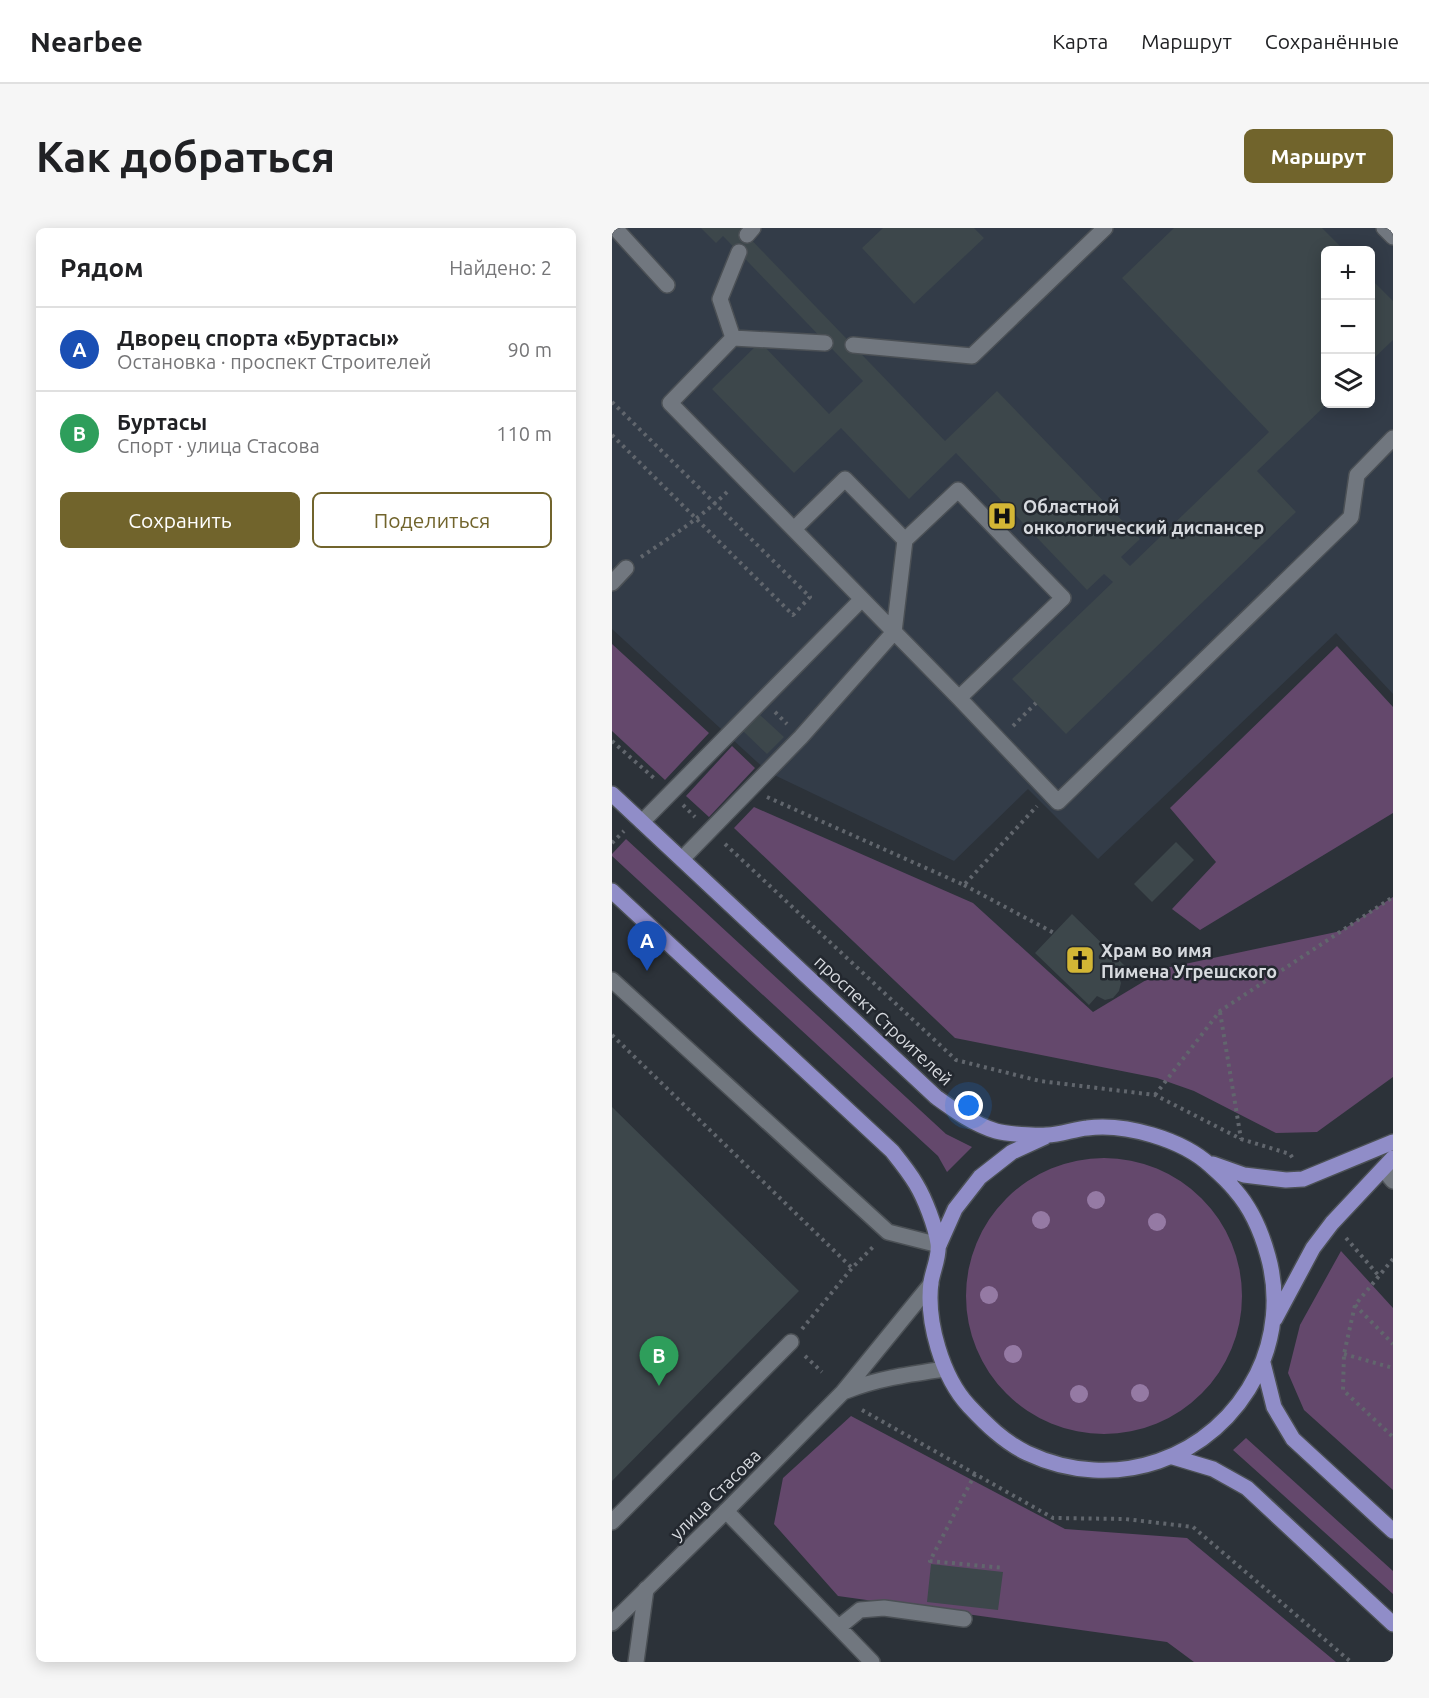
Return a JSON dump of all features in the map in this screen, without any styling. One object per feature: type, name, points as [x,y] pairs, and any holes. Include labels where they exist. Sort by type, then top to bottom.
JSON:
[{"type":"main road","name":"проспект Строителей","points":[[612,794],[936,1097],[963,1116],[998,1131],[1048,1135],[1089,1127],[1131,1129],[1171,1141],[1207,1162],[1237,1191],[1261,1231],[1273,1276],[1273,1322],[1263,1362],[1274,1407],[1293,1439],[1393,1531]]},
{"type":"main road","points":[[612,891],[892,1151],[916,1184],[939,1245]]},
{"type":"main road","points":[[1048,1135],[1012,1152],[980,1177],[956,1209],[939,1245],[931,1284],[931,1313],[936,1342],[945,1369],[966,1403],[993,1431],[1026,1453],[1062,1466],[1101,1471],[1140,1467],[1173,1456],[1205,1438],[1229,1417],[1248,1391],[1263,1362]]},
{"type":"main road","points":[[1207,1162],[1244,1175],[1286,1180],[1303,1179],[1393,1142]]},
{"type":"main road","points":[[1273,1322],[1313,1248],[1332,1223],[1388,1164]]},
{"type":"main road","points":[[1173,1456],[1213,1469],[1246,1488],[1393,1624]]},
{"type":"street","points":[[615,228],[667,285]]},
{"type":"street","points":[[853,345],[972,356],[1105,228]]},
{"type":"street","points":[[1384,228],[1393,237]]},
{"type":"street","points":[[733,338],[720,299],[739,252]]},
{"type":"street","points":[[825,343],[733,338],[670,403],[1058,802],[1351,517],[1357,475],[1393,438]]},
{"type":"street","points":[[794,529],[845,479],[904,540]]},
{"type":"street","points":[[682,859],[801,737],[894,632],[904,540],[958,490],[1064,598],[959,698]]},
{"type":"street","points":[[612,583],[626,568]]},
{"type":"street","points":[[642,822],[862,599]]},
{"type":"street","points":[[612,980],[888,1232],[939,1245]]},
{"type":"street","points":[[1388,1164],[1393,1181]]},
{"type":"street","name":"улица Стасова","points":[[612,1623],[843,1392],[931,1284]]},
{"type":"street","points":[[612,1522],[791,1342]]},
{"type":"street","name":"улица Стасова","points":[[843,1392],[868,1382],[899,1375],[945,1369]]},
{"type":"street","points":[[726,1511],[873,1662]]},
{"type":"street","points":[[636,1662],[646,1589]]},
{"type":"street","points":[[838,1627],[860,1610],[876,1608],[964,1619]]},
{"type":"path","points":[[612,402],[810,597],[793,615],[612,435]]},
{"type":"path","points":[[626,568],[715,504],[742,476]]},
{"type":"path","points":[[998,740],[1036,704]]},
{"type":"path","points":[[612,741],[956,1060],[1040,1081],[1155,1095],[1241,1139],[1290,1154],[1303,1179]]},
{"type":"path","points":[[750,790],[964,885],[1054,933]]},
{"type":"path","points":[[964,885],[1049,793]]},
{"type":"path","points":[[1155,1095],[1220,1011],[1393,897]]},
{"type":"path","points":[[1220,1011],[1241,1139]]},
{"type":"path","points":[[612,1035],[852,1268]]},
{"type":"path","points":[[1332,1223],[1379,1276]]},
{"type":"path","points":[[791,1342],[852,1268],[888,1232]]},
{"type":"path","points":[[1393,1259],[1355,1305],[1344,1354],[1343,1390],[1393,1437]]},
{"type":"path","points":[[1355,1305],[1393,1344]]},
{"type":"path","points":[[1344,1354],[1393,1368]]},
{"type":"path","points":[[862,1410],[1053,1518],[1125,1519],[1193,1527],[1351,1662]]},
{"type":"path","points":[[975,1474],[930,1561],[1004,1568]]},
{"type":"shaded area","name":"Областной онкологический диспансер","points":[[612,228],[1393,228],[1393,694],[1336,633],[1098,859],[1028,789],[954,861],[768,772],[612,629]]},
{"type":"shaded area","points":[[612,644],[709,733],[665,780],[612,731]]},
{"type":"shaded area","points":[[1337,646],[1393,707],[1393,813],[1200,930],[1172,909],[1216,862],[1170,808]]},
{"type":"shaded area","points":[[732,746],[755,768],[709,817],[686,796]]},
{"type":"shaded area","points":[[754,807],[973,903],[1093,1012],[1166,968],[1341,931],[1393,897],[1393,1077],[1317,1132],[1276,1133],[1194,1091],[1157,1078],[955,1038],[734,828]]},
{"type":"shaded area","points":[[626,839],[946,1134],[972,1147],[947,1172],[938,1156],[612,856]]},
{"type":"shaded area","points":[[1104,1158],[1131,1161],[1157,1169],[1181,1181],[1201,1199],[1219,1219],[1231,1243],[1239,1269],[1242,1296],[1239,1323],[1231,1349],[1219,1373],[1201,1393],[1181,1411],[1157,1423],[1131,1431],[1104,1434],[1077,1431],[1051,1423],[1027,1411],[1007,1393],[989,1373],[977,1349],[969,1323],[966,1296],[969,1269],[977,1243],[989,1219],[1007,1199],[1027,1181],[1051,1169],[1077,1161]]},
{"type":"shaded area","points":[[1341,1251],[1393,1308],[1393,1490],[1304,1410],[1288,1373],[1300,1325]]},
{"type":"shaded area","points":[[851,1416],[1065,1529],[1187,1538],[1336,1662],[1194,1662],[1167,1642],[838,1596],[774,1524],[783,1478]]},
{"type":"shaded area","points":[[1246,1438],[1393,1571],[1393,1594],[1233,1450]]},
{"type":"building","points":[[701,228],[740,228],[945,441],[997,391],[1140,539],[1121,557],[1130,566],[1269,432],[1122,278],[1174,228],[1322,228],[1340,246],[1321,246],[1321,408],[1323,408],[1257,471],[1296,512],[1066,734],[1012,679],[1113,582],[1104,574],[1087,590],[956,453],[909,499],[841,428],[794,473],[712,389],[760,342],[829,414],[863,381],[723,236],[716,243]]},
{"type":"building","points":[[883,228],[974,228],[984,238],[914,304],[862,248]]},
{"type":"building","points":[[1375,283],[1393,301],[1393,340],[1375,357]]},
{"type":"building","points":[[760,715],[784,737],[767,754],[743,731]]},
{"type":"building","points":[[1176,842],[1194,860],[1152,902],[1134,884]]},
{"type":"building","name":"Храм во имя Пимена Угрешского","points":[[1072,914],[1125,966],[1118,975],[1121,983],[1119,991],[1113,998],[1105,1000],[1097,996],[1089,1005],[1035,953]]},
{"type":"building","points":[[612,1107],[799,1291],[612,1481]]},
{"type":"building","points":[[931,1564],[1003,1572],[998,1610],[927,1602]]},
{"type":"place","name":"Областной онкологический диспансер","points":[[1002,516]]},
{"type":"place","name":"Храм во имя Пимена Угрешского","points":[[1080,960]]},
{"type":"place","name":"Дворец спорта «Буртасы»","points":[[647,971]]},
{"type":"place","name":"Буртасы","points":[[659,1386]]}]
